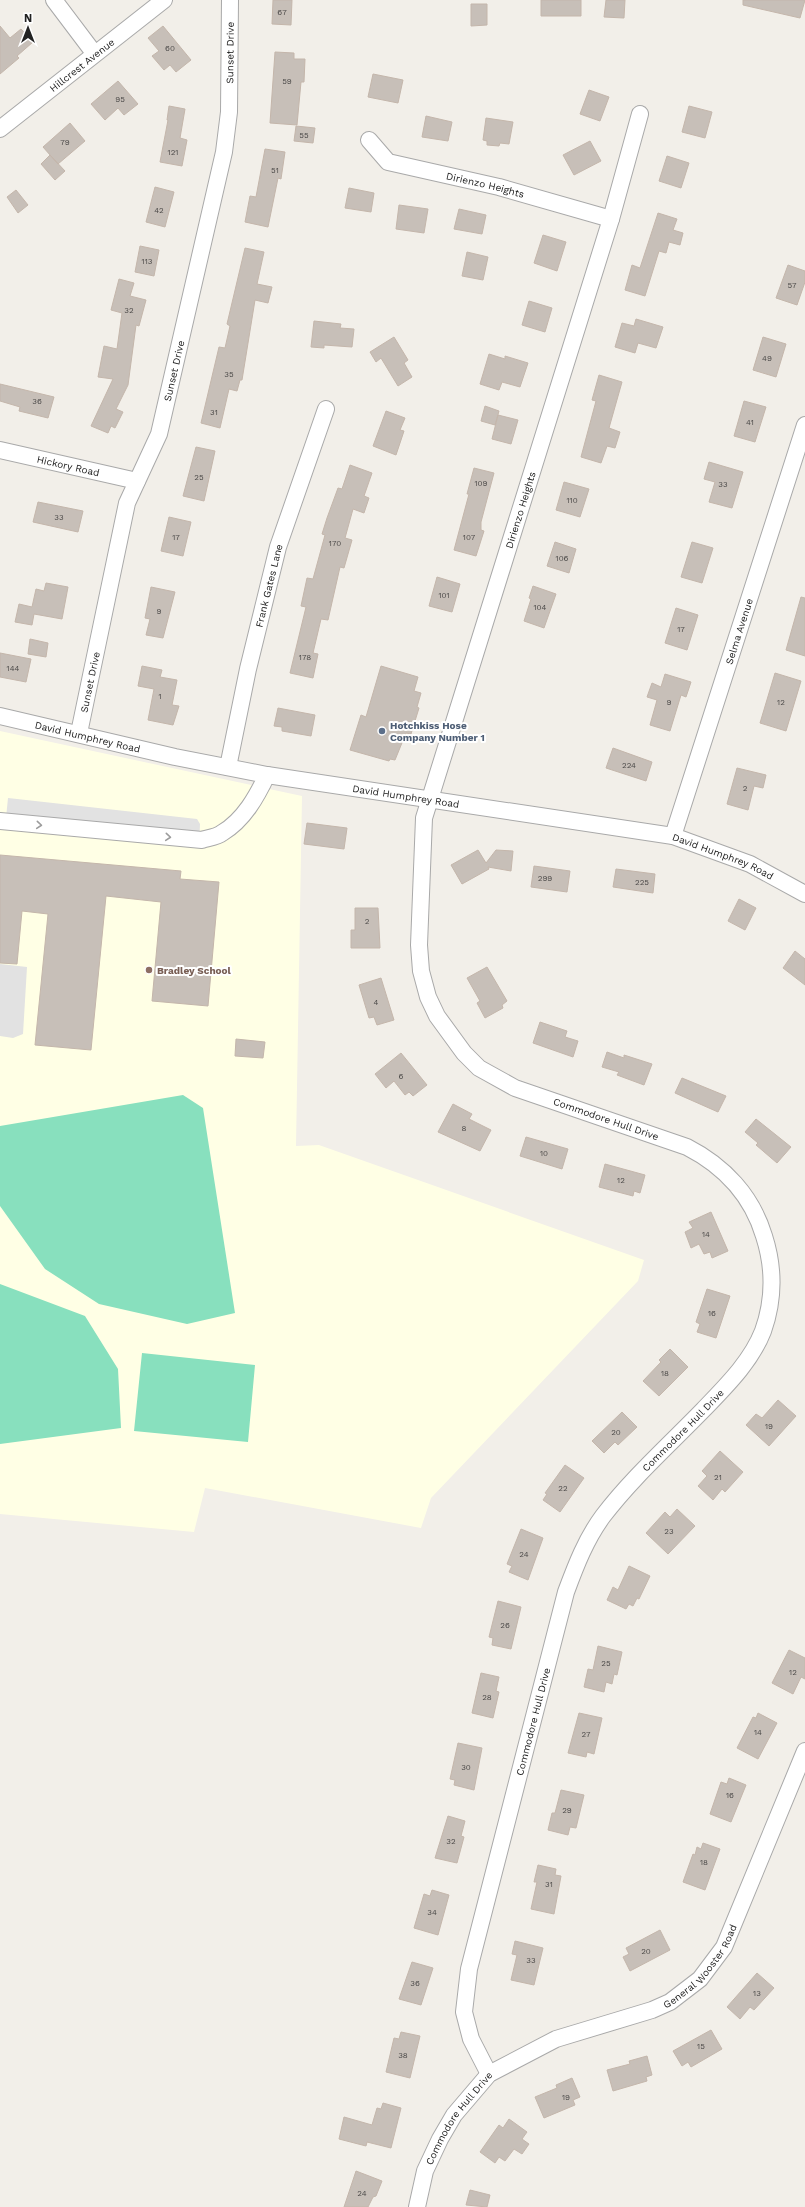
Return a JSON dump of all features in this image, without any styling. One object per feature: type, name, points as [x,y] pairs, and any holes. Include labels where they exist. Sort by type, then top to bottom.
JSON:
[{"type":"street","points":[[54,0],[94,53]]},
{"type":"street","name":"Hillcrest Avenue","points":[[0,129],[94,53],[164,0]]},
{"type":"street","name":"Sunset Drive","points":[[79,733],[127,503],[159,434],[224,152],[229,112],[230,0]]},
{"type":"street","name":"Dirienzo Heights","points":[[430,800],[611,219],[640,114]]},
{"type":"street","name":"Dirienzo Heights","points":[[368,140],[388,162],[499,187],[611,219]]},
{"type":"street","name":"Frank Gates Lane","points":[[228,767],[248,669],[278,547],[326,409]]},
{"type":"street","name":"Selma Avenue","points":[[673,836],[805,425]]},
{"type":"street","name":"Hickory Road","points":[[0,450],[137,481]]},
{"type":"street","name":"David Humphrey Road","points":[[0,716],[79,733],[175,757],[267,775],[673,836],[750,864],[805,894]]},
{"type":"street","points":[[0,821],[202,840],[222,834],[238,820],[256,797],[267,775]]},
{"type":"street","name":"Commodore Hull Drive","points":[[417,2207],[425,2172],[440,2139],[454,2115],[489,2074],[472,2039],[464,2012],[469,1969],[566,1592],[575,1567],[591,1533],[613,1504],[733,1379],[750,1355],[762,1332],[768,1315],[771,1265],[758,1218],[741,1189],[723,1170],[707,1157],[687,1147],[515,1088],[479,1068],[452,1038],[434,1010],[421,971],[420,946],[424,818],[430,800]]},
{"type":"street","name":"General Wooster Road","points":[[489,2074],[556,2039],[652,2010],[670,2002],[700,1979],[724,1947],[805,1752]]},
{"type":"shaded area","name":"Bradley School","points":[[0,731],[302,796],[296,1146],[319,1145],[644,1260],[638,1281],[431,1498],[421,1528],[205,1488],[194,1532],[0,1514]]},
{"type":"shaded area","points":[[8,798],[197,819],[200,824],[199,845],[5,828]]},
{"type":"shaded area","points":[[0,964],[27,967],[23,1034],[13,1038],[0,1036]]},
{"type":"green space","points":[[183,1095],[203,1108],[235,1313],[187,1324],[99,1304],[45,1269],[0,1206],[0,1126]]},
{"type":"green space","points":[[0,1284],[85,1316],[118,1369],[121,1428],[0,1444]]},
{"type":"green space","points":[[142,1353],[255,1365],[248,1442],[134,1431]]},
{"type":"building","points":[[273,0],[292,0],[291,25],[272,24]]},
{"type":"building","points":[[541,0],[581,0],[581,16],[541,16]]},
{"type":"building","points":[[606,0],[625,0],[624,18],[604,17]]},
{"type":"building","points":[[743,0],[805,0],[800,18],[743,5]]},
{"type":"building","points":[[471,4],[487,4],[487,25],[471,26]]},
{"type":"building","points":[[0,26],[10,38],[21,29],[33,42],[17,56],[19,58],[0,74]]},
{"type":"building","points":[[163,26],[191,60],[176,72],[170,65],[164,70],[152,56],[159,51],[148,38]]},
{"type":"building","points":[[275,52],[294,53],[294,59],[305,59],[304,82],[301,82],[297,125],[270,123]]},
{"type":"building","points":[[373,74],[403,80],[398,103],[368,97]]},
{"type":"building","points":[[118,81],[138,104],[124,115],[118,108],[105,120],[91,104]]},
{"type":"building","points":[[589,90],[609,97],[600,121],[580,114]]},
{"type":"building","points":[[169,106],[185,109],[180,138],[187,140],[182,166],[160,162],[168,120]]},
{"type":"building","points":[[689,106],[712,112],[705,138],[682,132]]},
{"type":"building","points":[[426,116],[452,122],[448,141],[422,137]]},
{"type":"building","points":[[486,118],[513,122],[509,144],[500,143],[499,146],[487,145],[487,141],[483,140]]},
{"type":"building","points":[[70,123],[85,141],[58,164],[43,147]]},
{"type":"building","points":[[296,126],[315,128],[313,143],[294,141]]},
{"type":"building","points":[[590,141],[601,161],[574,175],[563,155]]},
{"type":"building","points":[[265,149],[285,152],[281,179],[278,178],[268,227],[245,222],[250,196],[256,197]]},
{"type":"building","points":[[50,155],[65,171],[55,180],[41,164]]},
{"type":"building","points":[[667,156],[689,163],[681,188],[659,181]]},
{"type":"building","points":[[155,187],[174,192],[165,227],[146,222]]},
{"type":"building","points":[[349,188],[374,193],[371,212],[345,208]]},
{"type":"building","points":[[16,190],[28,205],[18,213],[7,197]]},
{"type":"building","points":[[399,205],[428,209],[424,233],[396,229]]},
{"type":"building","points":[[459,209],[486,215],[482,234],[454,229]]},
{"type":"building","points":[[658,213],[677,219],[673,230],[683,233],[680,245],[669,242],[666,253],[659,251],[645,296],[625,290],[632,265],[640,268]]},
{"type":"building","points":[[543,235],[566,242],[557,271],[534,263]]},
{"type":"building","points":[[140,246],[159,250],[154,276],[135,272]]},
{"type":"building","points":[[245,248],[264,252],[257,284],[272,287],[268,303],[255,300],[242,380],[240,380],[237,391],[229,389],[220,428],[201,423],[219,347],[225,348],[230,326],[227,324]]},
{"type":"building","points":[[467,252],[488,257],[483,280],[462,276]]},
{"type":"building","points":[[788,265],[805,271],[805,282],[797,305],[776,298]]},
{"type":"building","points":[[119,279],[134,283],[130,296],[146,300],[139,326],[136,325],[128,385],[116,409],[123,412],[115,428],[111,426],[108,433],[91,426],[113,379],[98,377],[104,346],[117,349],[122,313],[111,310]]},
{"type":"building","points":[[529,301],[552,308],[545,332],[522,325]]},
{"type":"building","points":[[636,319],[663,327],[656,348],[638,343],[635,353],[615,347],[622,323],[634,326]]},
{"type":"building","points":[[314,321],[341,324],[340,328],[354,329],[352,347],[324,345],[324,348],[311,347]]},
{"type":"building","points":[[394,337],[408,360],[404,363],[412,377],[398,386],[381,358],[376,362],[370,352]]},
{"type":"building","points":[[763,337],[786,344],[776,377],[753,370]]},
{"type":"building","points":[[489,354],[505,359],[505,356],[528,363],[520,387],[502,382],[499,390],[480,384]]},
{"type":"building","points":[[599,375],[622,382],[609,428],[620,432],[615,448],[607,446],[601,463],[581,457],[596,401],[592,400]]},
{"type":"building","points":[[0,384],[54,397],[48,418],[19,411],[20,407],[0,401]]},
{"type":"building","points":[[744,401],[766,407],[755,442],[734,436]]},
{"type":"building","points":[[485,406],[499,411],[495,425],[481,421]]},
{"type":"building","points":[[386,411],[405,418],[400,430],[404,431],[396,455],[373,446]]},
{"type":"building","points":[[498,415],[518,420],[511,444],[492,439]]},
{"type":"building","points":[[196,447],[215,451],[204,501],[183,496]]},
{"type":"building","points":[[709,462],[743,472],[732,508],[709,502],[715,482],[704,479]]},
{"type":"building","points":[[350,465],[372,473],[364,496],[369,498],[364,513],[353,509],[345,538],[352,540],[344,568],[340,567],[328,620],[321,619],[313,653],[318,654],[313,678],[290,673],[306,607],[301,606],[307,578],[313,579],[325,535],[322,534],[327,518],[338,488],[342,489]]},
{"type":"building","points":[[474,468],[494,473],[481,522],[481,530],[484,531],[476,556],[454,550],[469,494],[467,494]]},
{"type":"building","points":[[564,482],[589,489],[580,517],[556,510]]},
{"type":"building","points":[[38,502],[83,511],[78,532],[33,522]]},
{"type":"building","points":[[169,517],[191,522],[183,556],[161,551]]},
{"type":"building","points":[[555,542],[576,549],[569,573],[547,566]]},
{"type":"building","points":[[692,542],[713,548],[702,583],[681,577]]},
{"type":"building","points":[[437,577],[460,584],[452,612],[429,606]]},
{"type":"building","points":[[46,583],[68,587],[62,619],[34,614],[32,625],[15,622],[19,604],[32,607],[36,589],[44,591]]},
{"type":"building","points":[[533,586],[556,594],[544,628],[524,621],[531,599],[529,598]]},
{"type":"building","points":[[151,587],[175,592],[163,638],[146,635],[150,619],[145,618]]},
{"type":"building","points":[[801,597],[805,598],[805,656],[786,650]]},
{"type":"building","points":[[676,608],[698,615],[687,650],[665,643]]},
{"type":"building","points":[[30,639],[48,643],[46,657],[28,654]]},
{"type":"building","points":[[0,653],[31,659],[26,682],[0,677]]},
{"type":"building","points":[[142,666],[162,670],[160,677],[177,680],[172,705],[179,706],[173,725],[148,720],[154,689],[138,686]]},
{"type":"building","points":[[381,666],[418,677],[414,691],[421,693],[417,707],[419,708],[411,734],[406,733],[395,760],[390,759],[389,761],[350,750],[361,715],[366,717]]},
{"type":"building","points":[[775,673],[801,681],[786,731],[760,723]]},
{"type":"building","points":[[665,674],[691,682],[686,697],[681,695],[670,731],[650,725],[657,700],[647,697],[652,683],[661,687]]},
{"type":"building","points":[[278,708],[315,715],[311,736],[282,731],[282,727],[274,726]]},
{"type":"building","points":[[613,748],[652,762],[646,781],[606,768]]},
{"type":"building","points":[[737,768],[766,775],[763,788],[754,786],[748,810],[727,804]]},
{"type":"building","points":[[307,823],[347,828],[344,849],[304,844]]},
{"type":"building","points":[[478,850],[486,863],[496,850],[513,851],[511,871],[488,867],[489,869],[462,884],[451,865]]},
{"type":"building","points":[[0,855],[181,871],[180,879],[219,882],[208,1006],[152,1001],[161,902],[106,896],[91,1050],[35,1045],[48,914],[22,911],[17,964],[0,963]]},
{"type":"building","points":[[534,866],[570,871],[567,892],[531,887]]},
{"type":"building","points":[[616,869],[655,874],[653,893],[613,887]]},
{"type":"building","points":[[739,899],[756,908],[745,930],[728,921]]},
{"type":"building","points":[[355,908],[378,908],[380,948],[351,948],[351,930],[355,930]]},
{"type":"building","points":[[795,951],[805,959],[805,985],[783,968]]},
{"type":"building","points":[[487,967],[507,1001],[502,1005],[503,1008],[485,1018],[477,1003],[480,1001],[467,978]]},
{"type":"building","points":[[381,978],[394,1020],[377,1025],[374,1017],[369,1018],[359,985]]},
{"type":"building","points":[[540,1022],[567,1031],[565,1037],[578,1041],[573,1057],[533,1043]]},
{"type":"building","points":[[236,1039],[265,1042],[263,1058],[235,1056]]},
{"type":"building","points":[[607,1052],[624,1058],[624,1055],[652,1064],[644,1085],[617,1075],[619,1072],[602,1067]]},
{"type":"building","points":[[401,1053],[427,1085],[413,1096],[409,1092],[405,1095],[394,1081],[386,1088],[375,1074]]},
{"type":"building","points":[[682,1078],[726,1096],[718,1112],[675,1093]]},
{"type":"building","points":[[453,1104],[472,1114],[469,1119],[491,1130],[480,1151],[438,1132]]},
{"type":"building","points":[[756,1119],[791,1147],[777,1163],[756,1145],[758,1143],[745,1132]]},
{"type":"building","points":[[526,1137],[568,1149],[562,1169],[520,1156]]},
{"type":"building","points":[[605,1164],[645,1175],[640,1193],[634,1191],[633,1196],[599,1187]]},
{"type":"building","points":[[711,1212],[728,1251],[712,1258],[710,1252],[704,1254],[699,1244],[691,1248],[685,1232],[693,1228],[689,1222]]},
{"type":"building","points":[[707,1289],[730,1296],[716,1338],[697,1332],[700,1324],[696,1322]]},
{"type":"building","points":[[670,1349],[688,1367],[659,1396],[643,1381],[661,1362],[659,1360]]},
{"type":"building","points":[[778,1400],[796,1416],[769,1446],[746,1425],[756,1414],[762,1418]]},
{"type":"building","points":[[622,1412],[637,1427],[618,1445],[615,1442],[604,1453],[592,1441]]},
{"type":"building","points":[[720,1451],[743,1472],[725,1492],[722,1489],[713,1500],[698,1486],[707,1476],[702,1471]]},
{"type":"building","points":[[565,1465],[584,1478],[560,1512],[543,1500],[547,1494],[545,1493]]},
{"type":"building","points":[[677,1509],[695,1526],[668,1554],[646,1533],[665,1512],[670,1517]]},
{"type":"building","points":[[521,1529],[543,1538],[528,1580],[509,1572],[512,1566],[507,1564]]},
{"type":"building","points":[[629,1566],[650,1576],[639,1599],[637,1598],[633,1606],[629,1604],[626,1609],[607,1600],[613,1587],[618,1590]]},
{"type":"building","points":[[498,1601],[521,1607],[511,1649],[492,1645],[493,1638],[489,1637]]},
{"type":"building","points":[[598,1646],[622,1652],[617,1675],[614,1674],[612,1684],[606,1682],[604,1692],[584,1687],[588,1669],[593,1670]]},
{"type":"building","points":[[789,1650],[805,1658],[805,1679],[801,1677],[793,1694],[772,1683]]},
{"type":"building","points":[[481,1673],[499,1677],[496,1691],[499,1692],[493,1718],[472,1713]]},
{"type":"building","points":[[579,1713],[602,1718],[594,1754],[587,1752],[586,1757],[568,1753]]},
{"type":"building","points":[[758,1713],[777,1723],[758,1759],[737,1748],[753,1717],[756,1718]]},
{"type":"building","points":[[458,1743],[482,1748],[474,1790],[454,1785],[455,1780],[450,1779]]},
{"type":"building","points":[[729,1778],[746,1785],[731,1822],[710,1814],[721,1782],[727,1784]]},
{"type":"building","points":[[561,1790],[584,1795],[576,1828],[570,1827],[568,1835],[548,1830],[552,1813],[555,1813]]},
{"type":"building","points":[[448,1816],[465,1821],[461,1836],[464,1837],[457,1863],[435,1858]]},
{"type":"building","points":[[703,1843],[720,1849],[705,1890],[683,1882],[693,1854],[695,1855],[697,1847],[701,1849]]},
{"type":"building","points":[[538,1865],[556,1869],[555,1875],[561,1876],[554,1914],[531,1909],[537,1882],[534,1882]]},
{"type":"building","points":[[432,1890],[449,1895],[438,1935],[414,1928],[424,1894],[430,1896]]},
{"type":"building","points":[[660,1930],[670,1950],[630,1971],[623,1957],[629,1954],[626,1948]]},
{"type":"building","points":[[515,1941],[543,1948],[534,1985],[511,1980],[517,1955],[512,1954]]},
{"type":"building","points":[[412,1962],[433,1968],[421,2005],[399,1999]]},
{"type":"building","points":[[757,1973],[774,1988],[754,2010],[750,2007],[740,2019],[727,2007]]},
{"type":"building","points":[[711,2030],[722,2049],[691,2067],[688,2062],[682,2066],[673,2051]]},
{"type":"building","points":[[401,2032],[420,2036],[410,2078],[386,2072],[394,2038],[399,2039]]},
{"type":"building","points":[[647,2056],[652,2075],[646,2077],[647,2081],[613,2091],[607,2070],[630,2064],[629,2061]]},
{"type":"building","points":[[572,2078],[580,2097],[573,2100],[575,2105],[544,2118],[535,2097],[557,2088],[556,2085]]},
{"type":"building","points":[[383,2103],[401,2108],[391,2148],[367,2142],[366,2146],[339,2139],[344,2117],[372,2125],[377,2108],[381,2109]]},
{"type":"building","points":[[509,2119],[527,2132],[522,2139],[529,2144],[522,2154],[514,2149],[505,2161],[499,2157],[495,2163],[480,2152],[499,2125],[503,2128]]},
{"type":"building","points":[[356,2171],[382,2181],[376,2196],[373,2197],[368,2207],[344,2207]]},
{"type":"building","points":[[470,2190],[490,2195],[487,2207],[466,2205]]},
{"type":"place","name":"Hotchkiss Hose Company Number 1","points":[[382,731]]},
{"type":"place","name":"Bradley School","points":[[149,970]]}]
